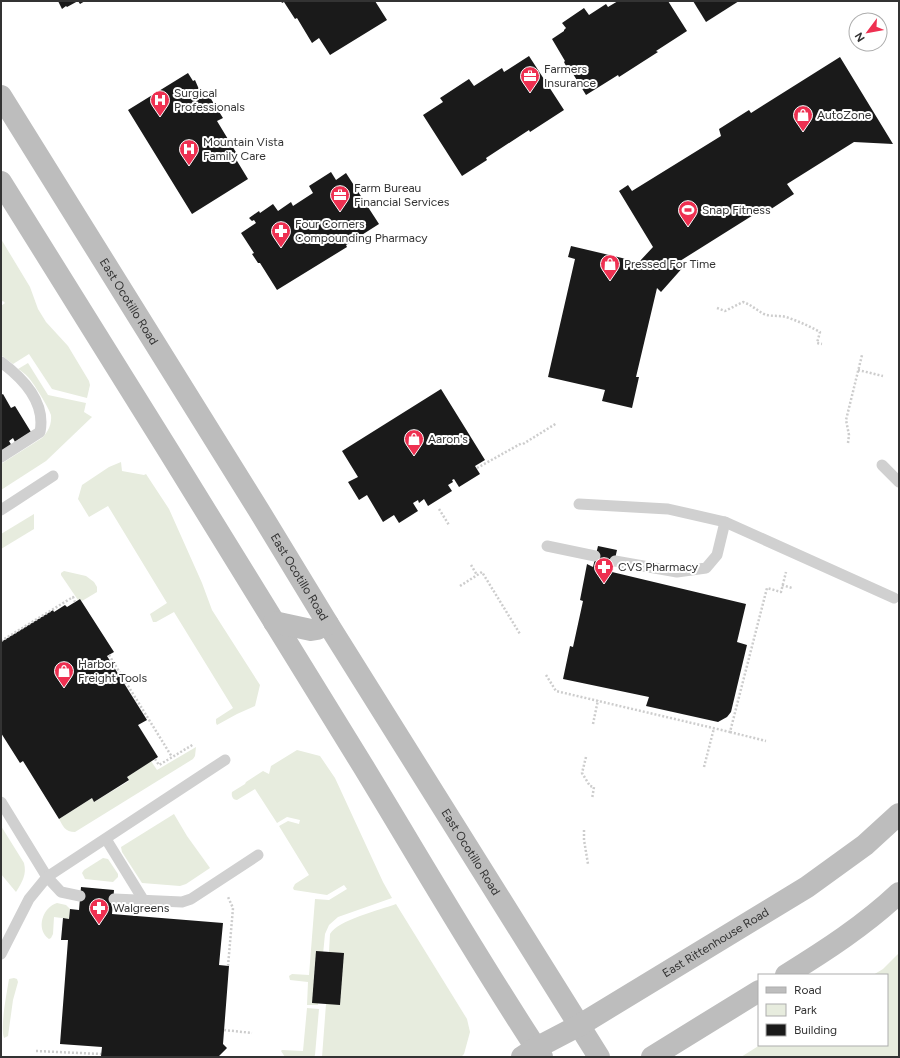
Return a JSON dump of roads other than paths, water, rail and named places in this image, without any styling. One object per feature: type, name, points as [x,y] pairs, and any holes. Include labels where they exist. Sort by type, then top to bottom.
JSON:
[{"type":"main road","name":"East Ocotillo Road","points":[[1,96],[328,624],[599,1057]]},
{"type":"main road","points":[[1,182],[274,622],[423,866],[534,1054]]},
{"type":"main road","points":[[274,622],[311,630],[328,624]]},
{"type":"main road","name":"East Rittenhouse Road","points":[[534,1054],[806,886],[865,845],[899,814]]},
{"type":"main road","points":[[788,974],[827,950],[899,893]]},
{"type":"main road","points":[[652,1057],[758,992]]},
{"type":"lane","points":[[1,362],[25,382],[36,399],[42,422],[40,432],[1,457]]},
{"type":"lane","points":[[882,465],[899,482]]},
{"type":"lane","points":[[1,510],[53,476]]},
{"type":"lane","points":[[579,504],[668,509],[725,522],[894,598]]},
{"type":"lane","points":[[615,561],[677,572],[706,568],[717,555],[725,522]]},
{"type":"lane","points":[[547,546],[595,556]]},
{"type":"lane","points":[[1,954],[29,899],[47,877],[225,760]]},
{"type":"lane","points":[[1,802],[47,877],[61,892],[80,896]]},
{"type":"lane","points":[[106,839],[144,900]]},
{"type":"lane","points":[[114,899],[182,902],[191,899],[258,855]]},
{"type":"place","name":"Farmers Insurance","points":[[530,93]]},
{"type":"place","name":"Surgical Professionals","points":[[160,117]]},
{"type":"place","name":"AutoZone","points":[[803,132]]},
{"type":"place","name":"Mountain Vista Family Care","points":[[189,166]]},
{"type":"place","name":"Farm Bureau Financial Services","points":[[340,212]]},
{"type":"place","name":"Snap Fitness","points":[[688,227]]},
{"type":"place","name":"Four Corners Compounding Pharmacy","points":[[281,248]]},
{"type":"place","name":"Pressed For Time","points":[[610,281]]},
{"type":"place","name":"Aaron's","points":[[414,456]]},
{"type":"place","name":"CVS Pharmacy","points":[[604,584]]},
{"type":"place","name":"Harbor Freight Tools","points":[[64,688]]},
{"type":"place","name":"Walgreens","points":[[99,925]]}]
